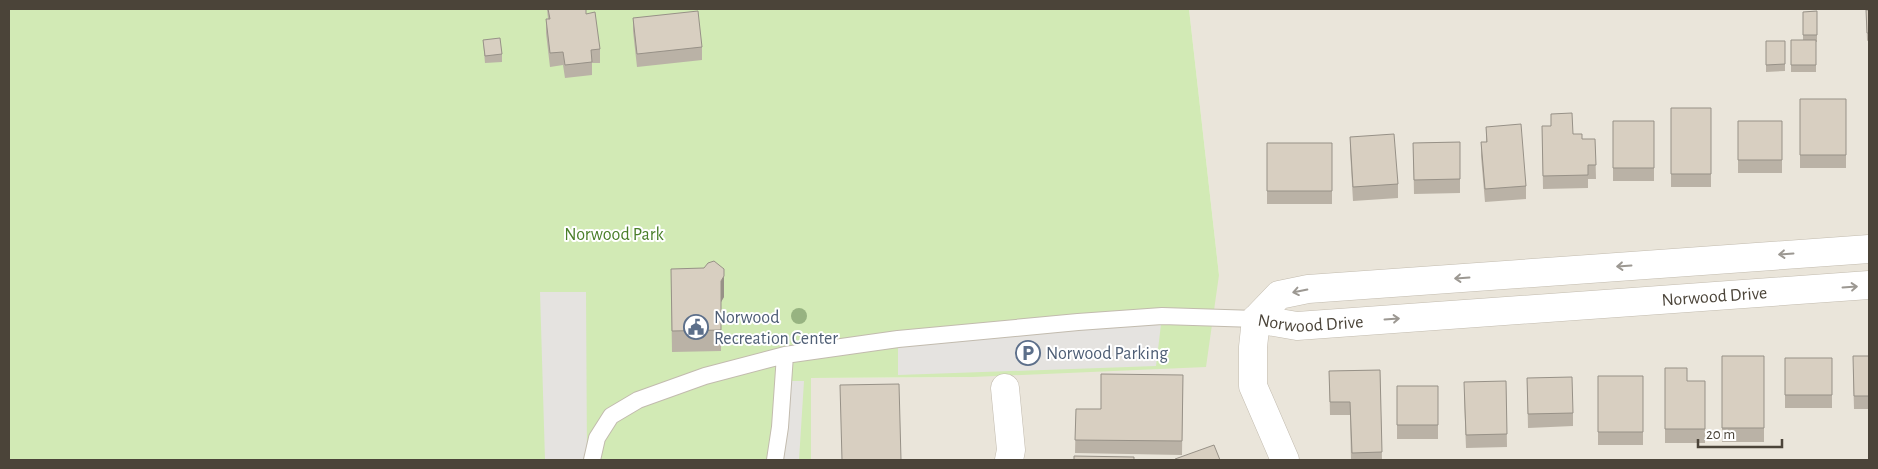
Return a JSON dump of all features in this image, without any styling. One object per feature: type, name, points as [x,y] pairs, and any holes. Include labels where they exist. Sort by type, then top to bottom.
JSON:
[{"type":"street","name":"Norwood Drive","points":[[1256,318],[1279,295],[1308,289],[1869,249]]},
{"type":"street","points":[[1820,252],[1823,289]]},
{"type":"street","points":[[1555,271],[1559,307]]},
{"type":"street","name":"Norwood Drive","points":[[1256,318],[1298,326],[1869,285]]},
{"type":"street","points":[[1256,318],[1253,347],[1253,386],[1285,460]]},
{"type":"street","points":[[1005,388],[1011,450],[1009,460]]},
{"type":"lane","points":[[592,460],[597,438],[611,416],[638,400],[705,376],[785,355],[898,339],[1078,322],[1162,316],[1256,318]]},
{"type":"lane","points":[[775,460],[780,427],[785,355]]},
{"type":"shaded area","points":[[1189,9],[1869,9],[1869,460],[811,460],[810,378],[973,377],[1219,275]]},
{"type":"shaded area","points":[[540,292],[586,292],[587,460],[545,460]]},
{"type":"shaded area","name":"Norwood Parking","points":[[1162,316],[1156,366],[898,375],[898,339]]},
{"type":"shaded area","points":[[783,381],[804,381],[799,460],[772,460]]},
{"type":"green space","name":"Norwood Park","points":[[9,9],[1189,9],[1219,275],[1206,367],[973,377],[811,378],[811,460],[9,460]]},
{"type":"building","points":[[548,9],[586,9],[586,14],[595,12],[600,49],[591,50],[592,62],[565,65],[563,52],[550,53],[546,19],[550,19]]},
{"type":"building","points":[[1866,10],[1869,10],[1869,33],[1867,33]]},
{"type":"building","points":[[698,11],[702,47],[637,54],[633,18]]},
{"type":"building","points":[[1817,11],[1817,35],[1803,35],[1803,12]]},
{"type":"building","points":[[500,38],[502,54],[485,56],[483,40]]},
{"type":"building","points":[[1791,40],[1816,40],[1816,65],[1791,65]]},
{"type":"building","points":[[1766,41],[1785,41],[1785,64],[1766,65]]},
{"type":"building","points":[[1800,99],[1846,99],[1846,155],[1800,155]]},
{"type":"building","points":[[1671,108],[1711,108],[1711,174],[1671,174]]},
{"type":"building","points":[[1572,113],[1573,134],[1582,134],[1582,139],[1595,139],[1596,165],[1588,165],[1588,175],[1543,176],[1542,126],[1551,126],[1551,114]]},
{"type":"building","points":[[1613,121],[1654,121],[1654,168],[1613,168]]},
{"type":"building","points":[[1738,121],[1782,121],[1782,160],[1738,160]]},
{"type":"building","points":[[1521,124],[1526,186],[1485,189],[1481,142],[1487,142],[1486,127]]},
{"type":"building","points":[[1394,134],[1398,184],[1353,187],[1350,137]]},
{"type":"building","points":[[1460,142],[1460,179],[1414,180],[1413,143]]},
{"type":"building","points":[[1267,143],[1332,143],[1332,191],[1267,191]]},
{"type":"building","name":"Norwood Recreation Center","points":[[714,261],[724,269],[724,276],[721,281],[721,330],[672,331],[671,269],[704,268],[708,263]]},
{"type":"building","points":[[1722,356],[1764,356],[1764,428],[1722,428]]},
{"type":"building","points":[[1853,356],[1869,356],[1869,396],[1854,396]]},
{"type":"building","points":[[1785,358],[1832,358],[1832,395],[1785,395]]},
{"type":"building","points":[[1665,368],[1687,368],[1687,381],[1705,381],[1705,429],[1665,429]]},
{"type":"building","points":[[1380,370],[1382,452],[1352,453],[1350,402],[1330,402],[1329,371]]},
{"type":"building","points":[[1101,374],[1183,375],[1182,441],[1075,440],[1076,409],[1101,409]]},
{"type":"building","points":[[1598,376],[1643,376],[1643,432],[1598,432]]},
{"type":"building","points":[[1572,377],[1573,413],[1528,414],[1527,378]]},
{"type":"building","points":[[1506,381],[1507,434],[1466,435],[1464,382]]},
{"type":"building","points":[[899,384],[901,460],[842,460],[840,385]]},
{"type":"building","points":[[1397,386],[1438,386],[1438,425],[1397,425]]},
{"type":"building","points":[[1214,445],[1220,460],[1175,459]]},
{"type":"building","points":[[1074,456],[1134,457],[1134,460],[1074,460]]},
{"type":"place","name":"Norwood Recreation Center","points":[[696,327]]},
{"type":"place","name":"Norwood Parking","points":[[1028,353]]}]
